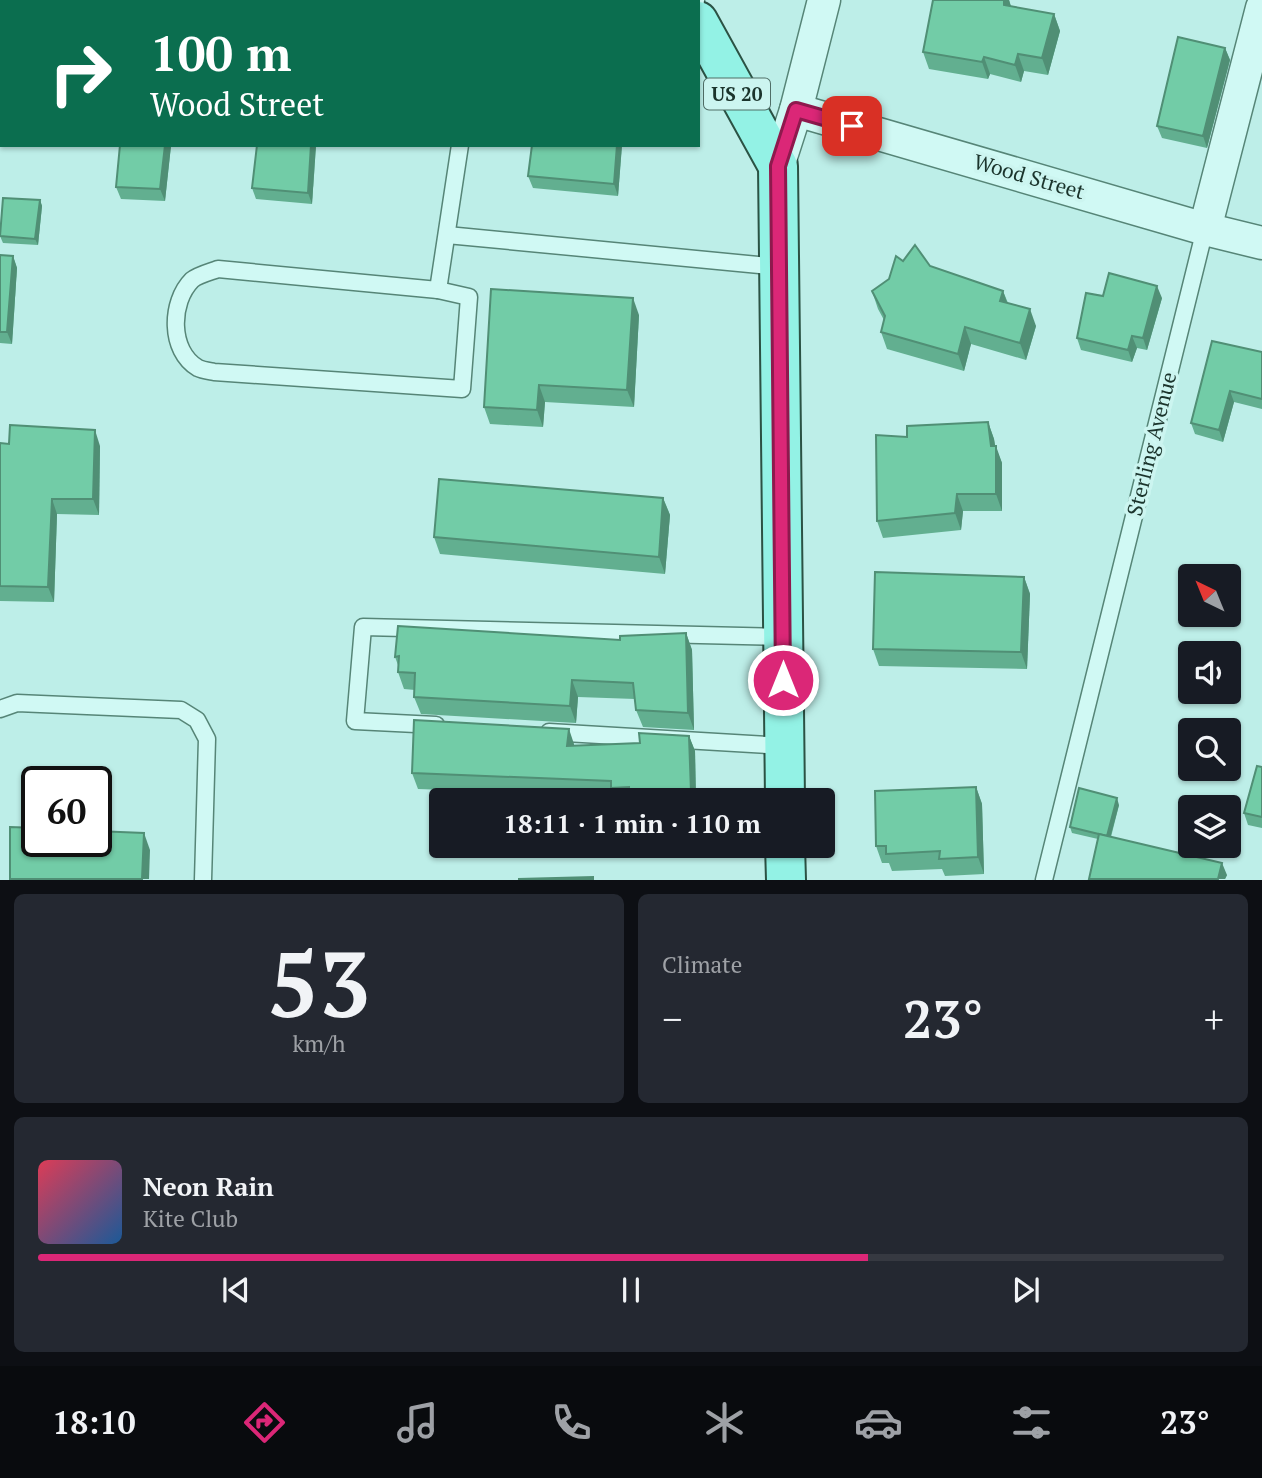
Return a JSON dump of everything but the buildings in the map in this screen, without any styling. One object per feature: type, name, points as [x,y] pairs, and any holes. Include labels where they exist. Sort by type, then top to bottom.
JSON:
[{"type":"main road","name":"US 20","points":[[700,25],[778,166],[785,788]]},
{"type":"main road","points":[[785,858],[786,880]]},
{"type":"street","points":[[778,166],[796,110],[824,0]]},
{"type":"street","name":"Sterling Avenue","points":[[1205,229],[1262,8]]},
{"type":"street","name":"Wood Street","points":[[796,110],[1205,229],[1262,243]]},
{"type":"lane","points":[[438,290],[460,147]]},
{"type":"lane","name":"Sterling Avenue","points":[[1044,880],[1205,229]]},
{"type":"lane","points":[[447,234],[779,267]]},
{"type":"lane","points":[[218,269],[438,290],[468,297],[461,389],[214,372],[198,368],[182,351],[176,333],[178,301],[193,279],[218,269]]},
{"type":"lane","points":[[452,726],[355,720],[363,627],[783,637]]},
{"type":"lane","points":[[0,709],[17,703],[181,710],[197,720],[207,739],[203,880]]},
{"type":"lane","points":[[535,731],[784,746]]},
{"type":"route","points":[[783,680],[778,166],[796,110],[852,126]]}]
